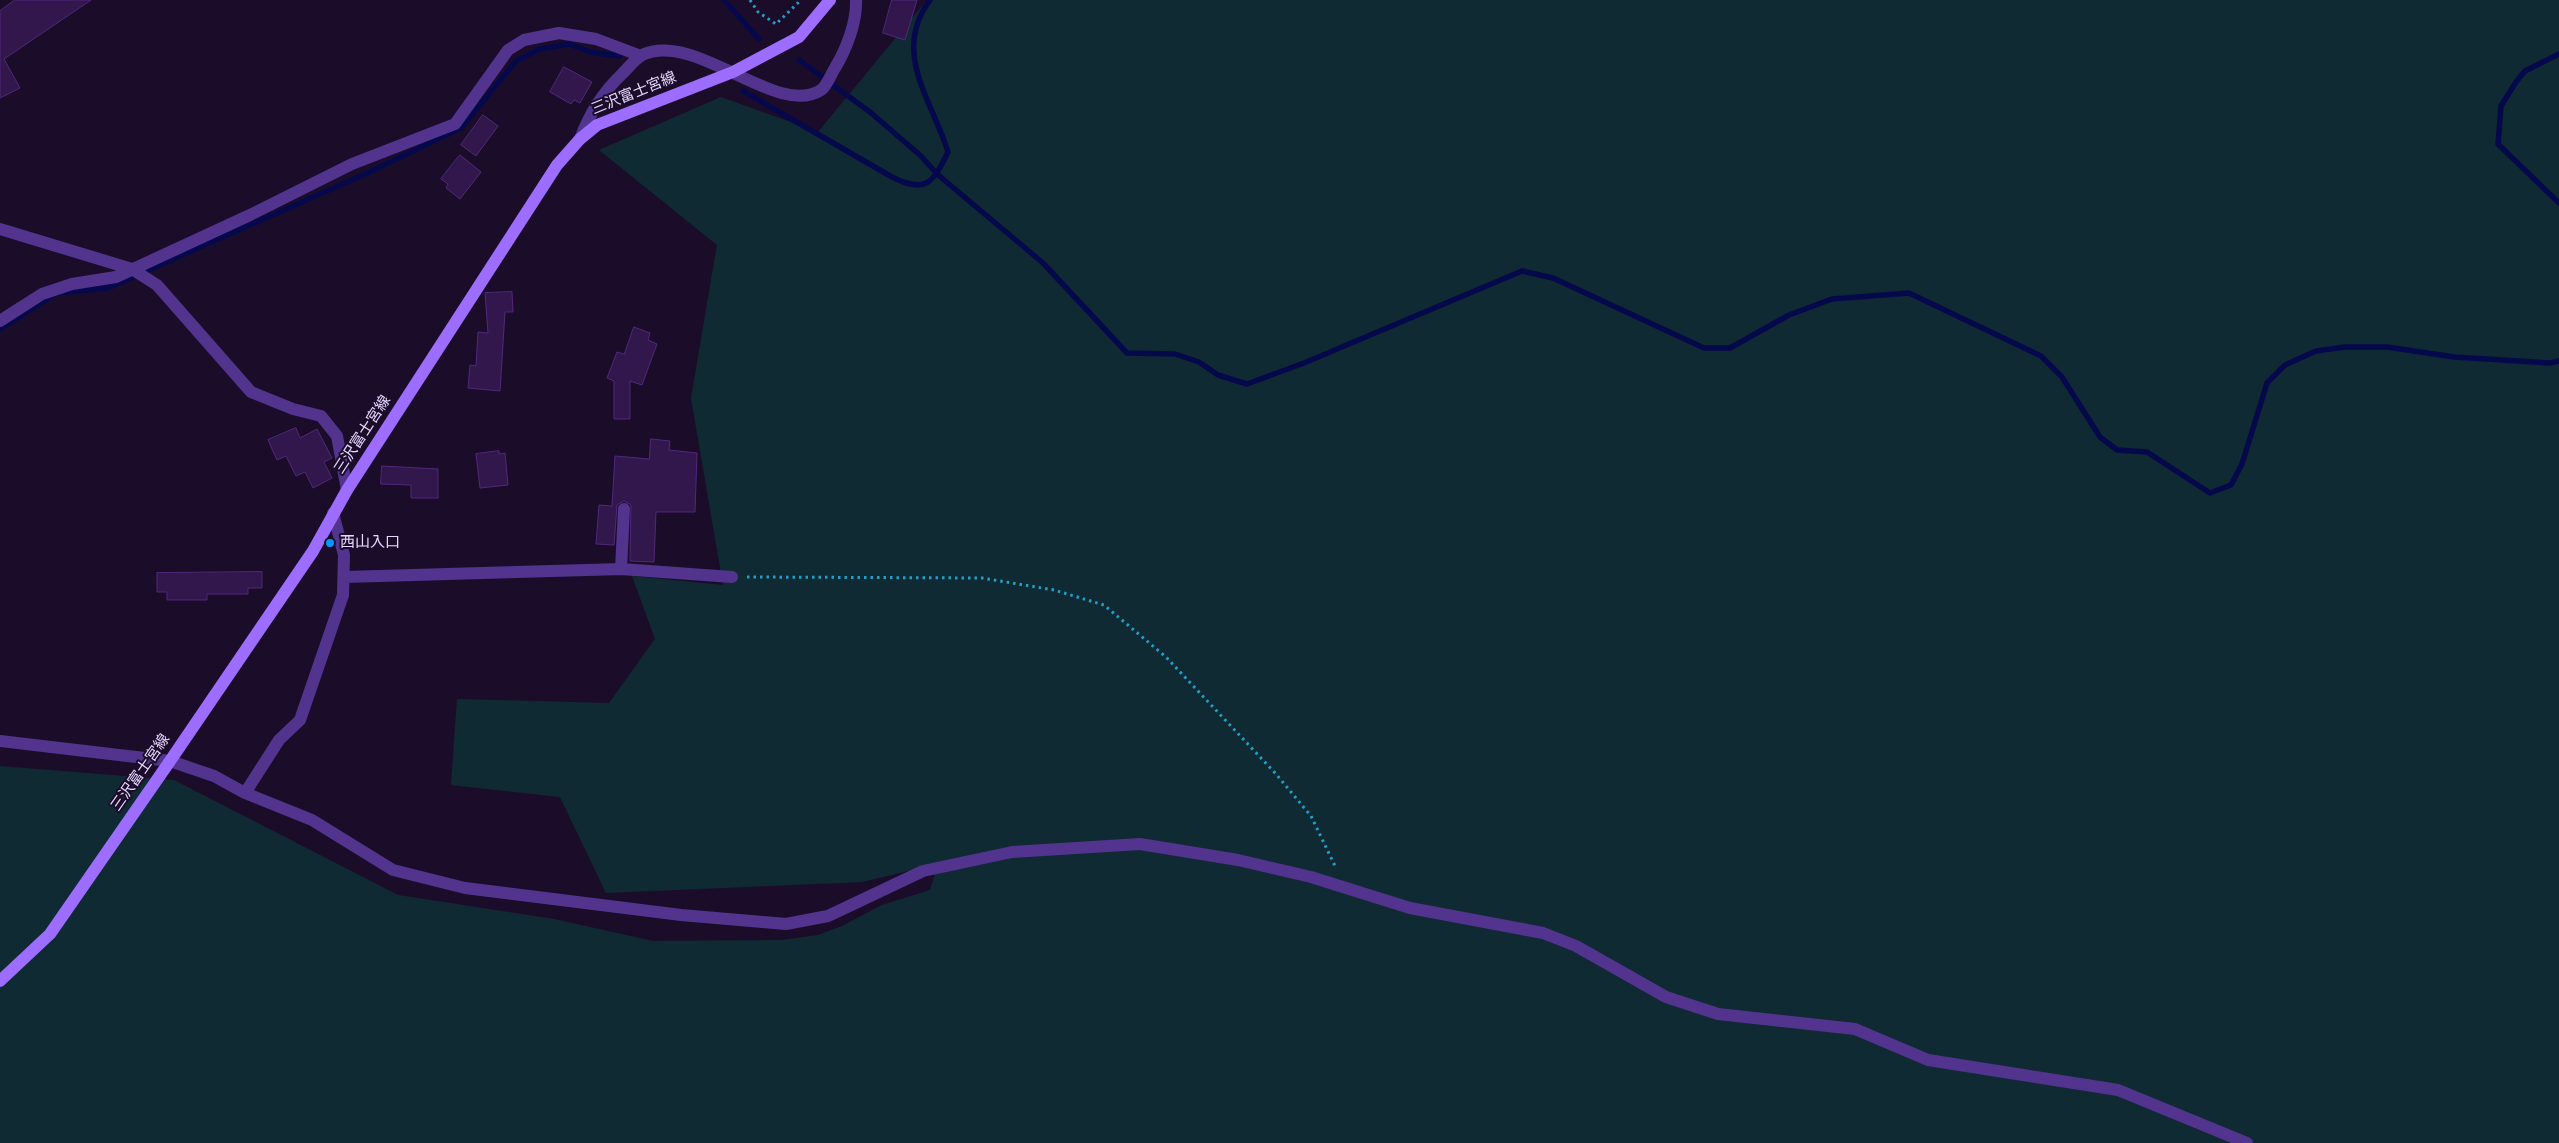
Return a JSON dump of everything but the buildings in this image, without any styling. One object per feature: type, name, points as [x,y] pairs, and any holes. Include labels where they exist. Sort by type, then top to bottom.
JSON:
[{"type":"main road","name":"三沢富士宮線","points":[[0,981],[50,934],[170,761],[313,551],[347,490],[557,165],[580,139],[597,125],[733,72],[799,37],[830,0]]},
{"type":"street","points":[[580,139],[591,112],[610,86],[641,56],[661,51],[681,52],[733,72],[769,89],[801,98],[822,90],[835,68],[852,28],[856,0]]},
{"type":"street","points":[[0,321],[42,294],[72,284],[116,277],[172,252],[352,164],[455,124],[508,50],[524,40],[559,33],[596,38],[641,56]]},
{"type":"street","points":[[0,229],[132,269],[157,285],[251,392],[293,409],[321,416],[337,436],[347,490]]},
{"type":"street","points":[[621,569],[624,509]]},
{"type":"street","points":[[244,794],[280,740],[300,720],[343,595],[344,555],[333,513]]},
{"type":"street","points":[[344,577],[621,569],[732,577]]},
{"type":"street","points":[[0,741],[170,761],[214,776],[244,794],[312,820],[393,870],[465,888],[631,910],[786,924],[828,916],[924,871],[1012,852],[1140,844],[1238,860],[1344,887],[1410,908],[1544,933],[1576,946],[1666,997],[1718,1014],[1855,1029],[1928,1060],[2118,1090],[2247,1143]]},
{"type":"path","points":[[750,0],[758,12],[776,24],[802,0]]},
{"type":"path","points":[[732,577],[982,578],[1054,590],[1104,605],[1166,657],[1276,774],[1311,816],[1344,887]]},
{"type":"shaded area","points":[[927,0],[2559,0],[2559,1143],[0,1143],[0,766],[174,780],[398,895],[554,919],[653,941],[782,940],[818,935],[842,926],[882,905],[930,890],[938,864],[862,882],[606,893],[560,797],[451,785],[457,699],[609,703],[655,639],[632,576],[723,585],[691,398],[717,245],[599,150],[721,97],[818,132]]},
{"type":"waterway","points":[[724,0],[759,39]]},
{"type":"waterway","points":[[743,91],[892,177],[913,185],[921,185],[933,178],[948,152],[918,76],[914,57],[914,38],[919,19],[930,0]]},
{"type":"waterway","points":[[0,329],[57,293],[108,288],[363,175],[461,128],[516,61],[540,49],[569,44],[590,52],[620,56]]},
{"type":"waterway","points":[[2559,54],[2525,71],[2516,82],[2501,106],[2498,144],[2559,203]]},
{"type":"waterway","points":[[799,60],[870,112],[921,156],[937,174],[1043,263],[1127,353],[1175,354],[1199,362],[1218,375],[1247,384],[1304,363],[1522,271],[1553,278],[1704,348],[1730,348],[1789,315],[1832,299],[1909,293],[2041,356],[2062,377],[2100,437],[2117,450],[2147,452],[2210,493],[2231,485],[2242,464],[2267,383],[2285,365],[2316,351],[2345,347],[2387,347],[2454,357],[2550,363],[2559,361]]},
{"type":"place","name":"西山入口","points":[[330,543]]}]
